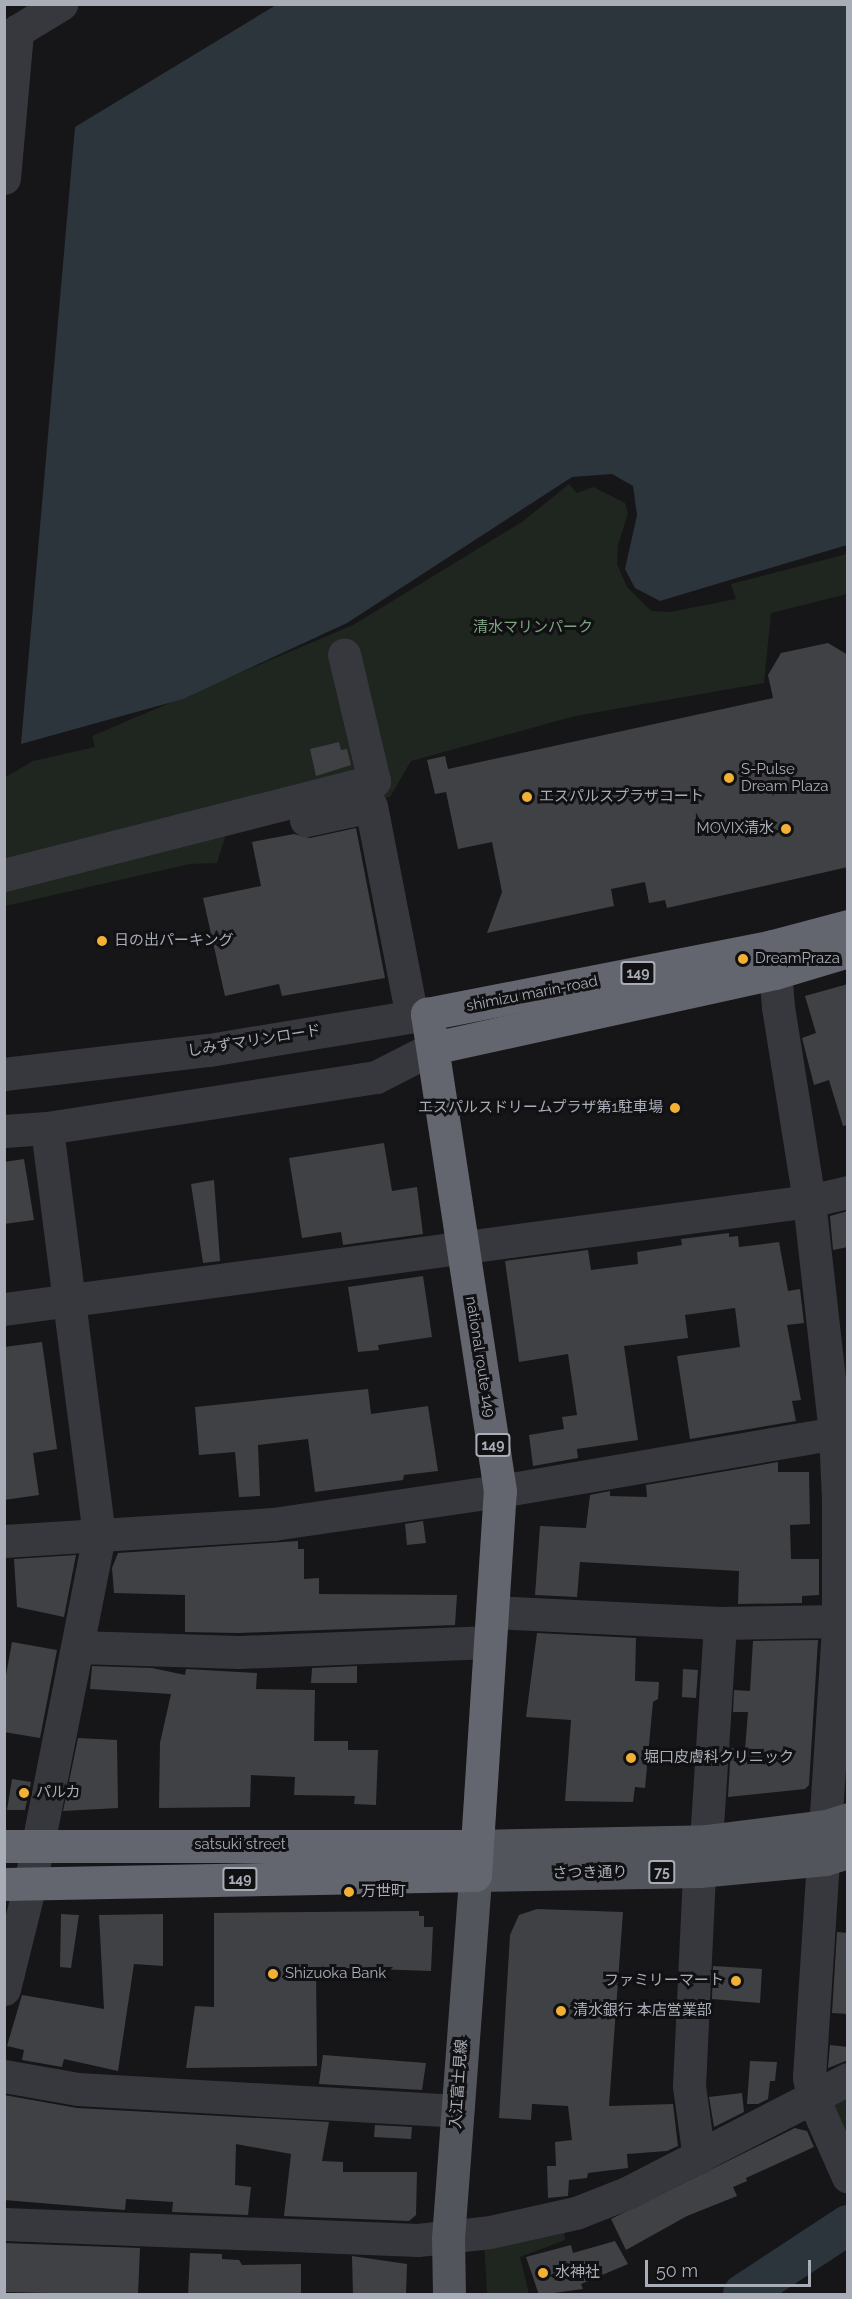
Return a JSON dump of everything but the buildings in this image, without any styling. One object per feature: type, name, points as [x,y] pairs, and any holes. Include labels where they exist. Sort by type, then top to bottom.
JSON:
[{"type":"highway","name":"shimizu marin-road","points":[[419,1015],[774,959],[848,926]]},
{"type":"highway","name":"149","points":[[432,1048],[774,959],[848,951]]},
{"type":"highway","name":"national route 149","points":[[419,1015],[432,1048],[500,1491],[476,1860]]},
{"type":"highway","name":"satsuki street","points":[[4,1845],[476,1860]]},
{"type":"highway","name":"149","points":[[17,1884],[476,1860]]},
{"type":"main road","name":"さつき通り","points":[[703,1856],[837,1822]]},
{"type":"main road","name":"さつき通り","points":[[476,1860],[836,1856]]},
{"type":"main road","name":"入江富士見線","points":[[449,2295],[448,2238],[476,1860]]},
{"type":"street","points":[[4,178],[17,31],[61,4]]},
{"type":"street","points":[[4,875],[374,781],[344,654]]},
{"type":"street","points":[[217,839],[371,806],[419,1015]]},
{"type":"street","points":[[774,959],[841,1432],[842,1626],[836,1856],[809,2077],[813,2098],[848,2177]]},
{"type":"street","name":"しみずマリンロード","points":[[4,1074],[80,1066],[419,1015]]},
{"type":"street","points":[[4,1054],[76,1047],[251,1020],[321,1030]]},
{"type":"street","points":[[4,1112],[432,1048]]},
{"type":"street","points":[[4,1131],[47,1128],[376,1077],[401,1068],[432,1048]]},
{"type":"street","points":[[4,1989],[17,1884],[37,1845],[99,1535],[67,1299],[47,1128]]},
{"type":"street","points":[[4,1309],[808,1200],[848,1191]]},
{"type":"street","points":[[4,1540],[273,1524],[500,1491],[841,1432]]},
{"type":"street","points":[[77,1647],[239,1652],[492,1627],[720,1623],[842,1626]]},
{"type":"street","points":[[699,2158],[689,2086],[720,1623]]},
{"type":"street","points":[[4,2076],[78,2089],[457,2111]]},
{"type":"street","points":[[4,2224],[418,2240],[448,2238],[576,2213],[699,2158],[848,2079]]},
{"type":"green space","name":"清水マリンパーク","points":[[569,484],[577,493],[593,487],[625,503],[628,513],[618,545],[617,564],[627,587],[651,611],[670,612],[736,599],[731,584],[847,554],[847,594],[771,613],[764,683],[575,716],[411,761],[390,797],[229,825],[217,863],[190,864],[5,906],[4,778],[33,761],[95,747],[92,736],[353,625],[522,522]]},
{"type":"green space","points":[[847,2096],[847,2129],[843,2134],[831,2107]]},
{"type":"green space","points":[[563,2223],[565,2240],[520,2257],[529,2294],[487,2294],[484,2241]]},
{"type":"shaded area","points":[[276,5],[847,5],[847,545],[660,601],[635,588],[625,569],[637,515],[633,486],[612,474],[572,477],[347,623],[183,699],[21,744],[75,127]]},
{"type":"waterway","points":[[743,2294],[848,2225]]},
{"type":"place","name":"S-Pulse Dream Plaza","points":[[729,778]]},
{"type":"place","name":"エスパルスプラザコート","points":[[527,797]]},
{"type":"place","name":"MOVIX清水","points":[[786,829]]},
{"type":"place","name":"日の出パーキング","points":[[102,941]]},
{"type":"place","name":"DreamPraza","points":[[743,959]]},
{"type":"place","name":"エスパルスドリームプラザ第1駐車場","points":[[675,1108]]},
{"type":"place","name":"堀口皮膚科クリニック","points":[[631,1758]]},
{"type":"place","name":"パルカ","points":[[24,1793]]},
{"type":"place","name":"万世町","points":[[349,1892]]},
{"type":"place","name":"Shizuoka Bank","points":[[273,1974]]},
{"type":"place","name":"ファミリーマート","points":[[736,1981]]},
{"type":"place","name":"清水銀行 本店営業部","points":[[561,2011]]},
{"type":"place","name":"水神社","points":[[543,2273]]}]
